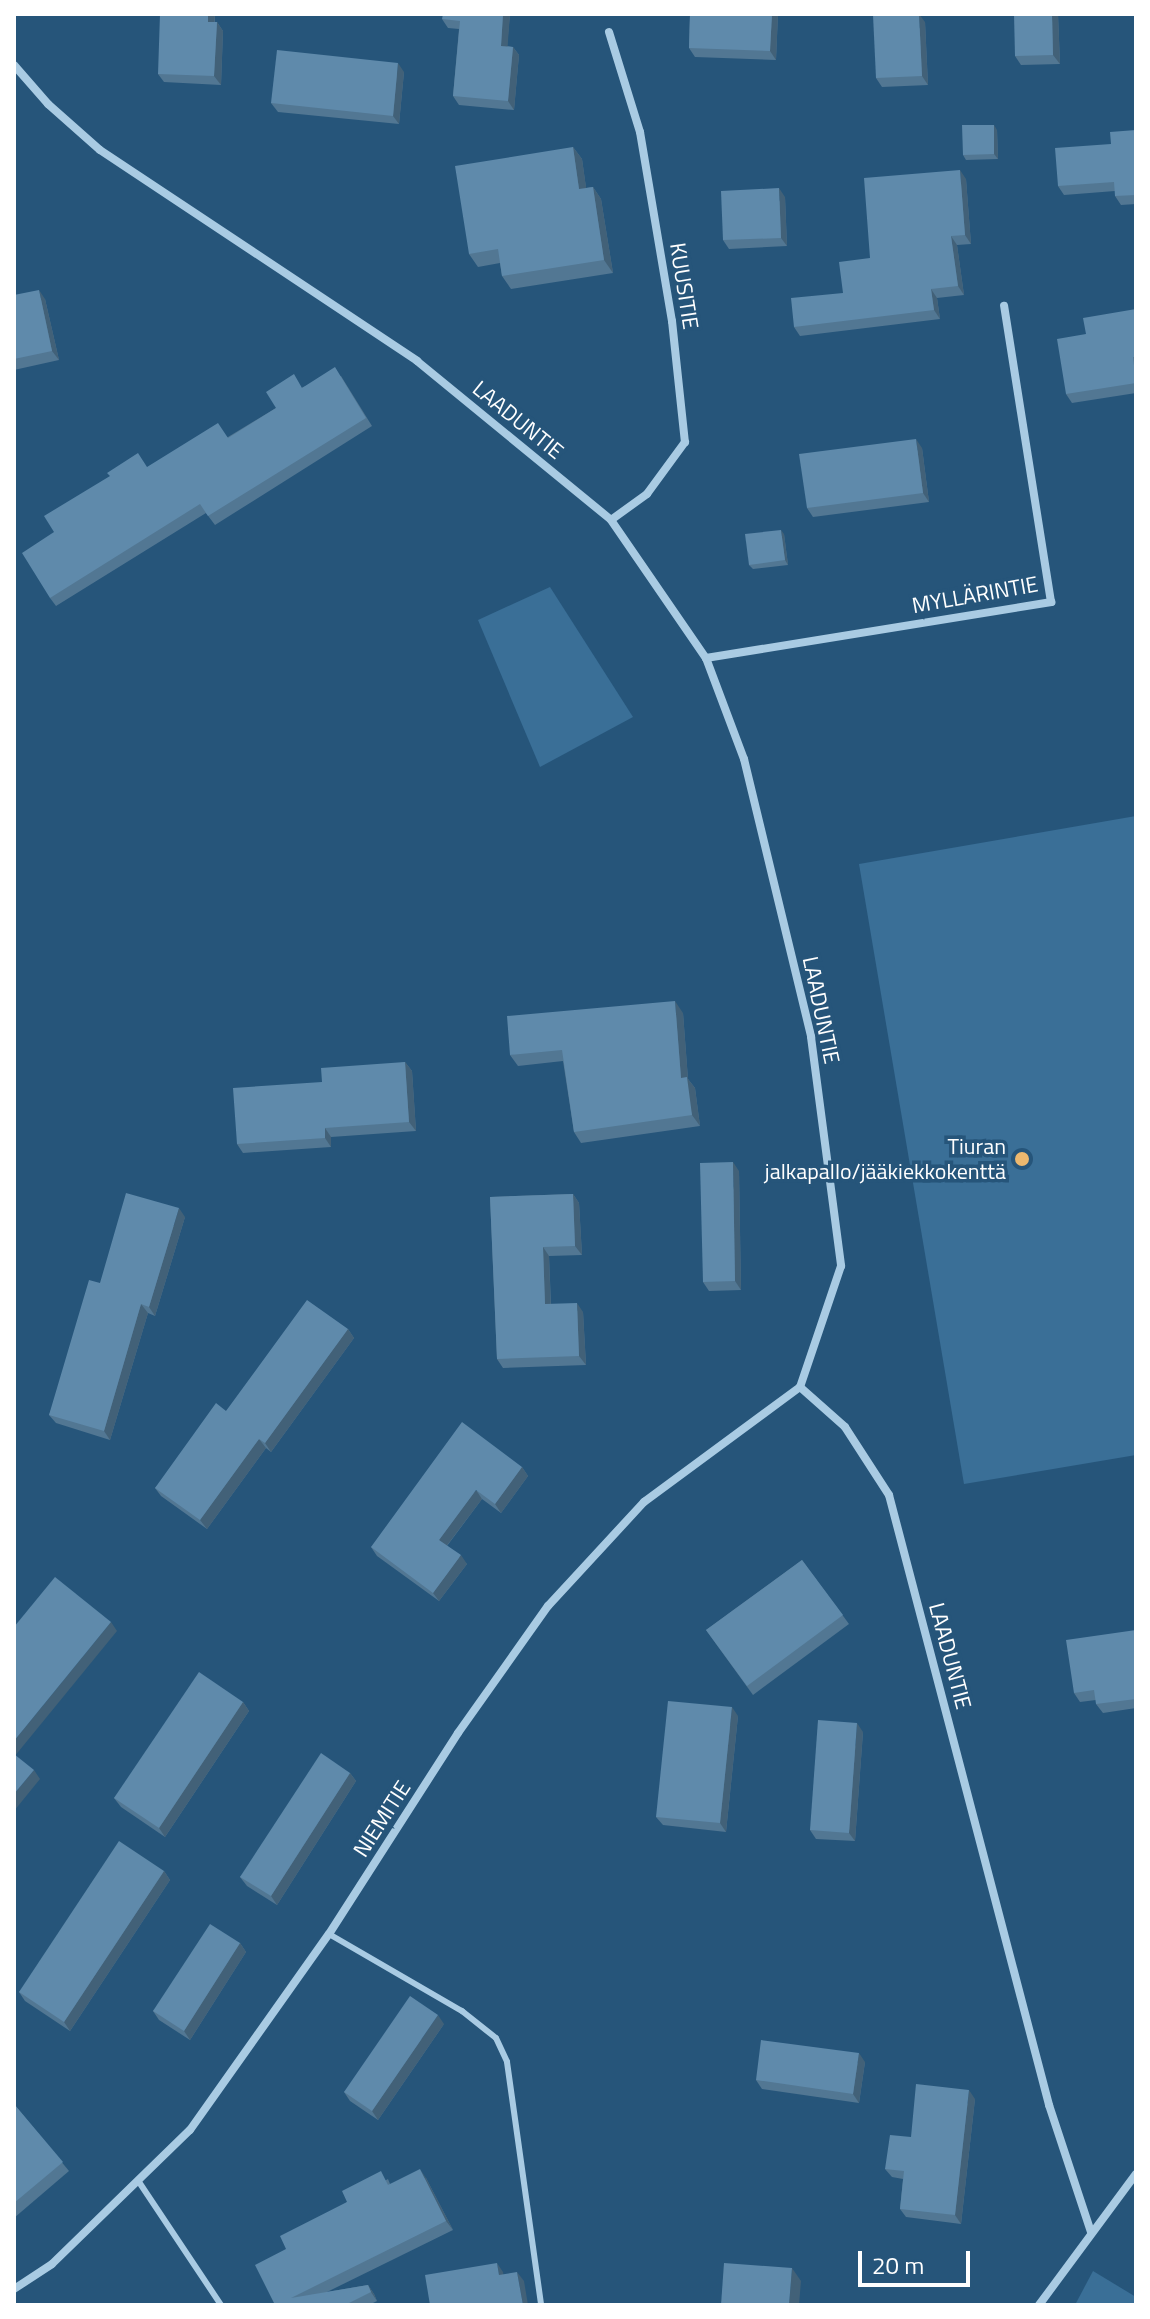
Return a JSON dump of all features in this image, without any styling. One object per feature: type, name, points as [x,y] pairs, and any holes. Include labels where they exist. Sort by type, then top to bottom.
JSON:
[{"type":"street","name":"KUUSITIE","points":[[609,32],[640,132],[672,321],[685,442],[647,494],[611,520]]},
{"type":"street","name":"LAADUNTIE","points":[[14,65],[48,104],[100,150],[417,361],[611,520],[706,658],[744,759],[811,1037],[841,1266],[800,1387],[845,1427],[889,1495],[1049,2105],[1091,2232]]},
{"type":"street","name":"MYLLÄRINTIE","points":[[706,658],[1051,602],[1004,306]]},
{"type":"street","name":"NIEMITIE","points":[[14,2289],[52,2264],[190,2130],[329,1934],[458,1733],[548,1606],[644,1502],[800,1387]]},
{"type":"street","points":[[1039,2305],[1136,2174]]},
{"type":"lane","points":[[329,1934],[462,2011],[496,2038],[507,2062],[541,2305]]},
{"type":"lane","points":[[139,2182],[221,2305]]},
{"type":"shaded area","points":[[550,587],[633,717],[540,767],[478,620]]},
{"type":"shaded area","name":"Tiuran jalkapallo/jääkiekkokenttä","points":[[1136,816],[1136,1455],[964,1484],[859,864]]},
{"type":"shaded area","points":[[1093,2271],[1136,2297],[1136,2305],[1075,2305]]},
{"type":"building","points":[[160,14],[208,14],[208,22],[217,22],[214,76],[158,74]]},
{"type":"building","points":[[443,14],[503,14],[501,46],[513,47],[508,101],[453,96],[460,21],[442,19]]},
{"type":"building","points":[[690,14],[772,14],[770,51],[689,48]]},
{"type":"building","points":[[919,14],[922,76],[876,78],[873,15]]},
{"type":"building","points":[[1014,14],[1052,14],[1053,55],[1015,56]]},
{"type":"building","points":[[277,50],[398,63],[393,116],[271,103]]},
{"type":"building","points":[[962,125],[994,125],[994,154],[963,155]]},
{"type":"building","points":[[1136,130],[1136,195],[1115,196],[1114,182],[1058,186],[1055,148],[1111,144],[1110,132]]},
{"type":"building","points":[[573,147],[579,189],[593,187],[604,260],[502,276],[498,249],[469,254],[455,166]]},
{"type":"building","points":[[960,170],[965,235],[951,236],[958,286],[931,289],[934,310],[794,327],[791,298],[843,293],[839,262],[870,258],[864,178]]},
{"type":"building","points":[[779,188],[781,238],[723,240],[721,191]]},
{"type":"building","points":[[39,290],[52,351],[14,359],[14,295]]},
{"type":"building","points":[[1136,309],[1136,357],[1133,357],[1136,383],[1066,394],[1057,339],[1086,334],[1083,318]]},
{"type":"building","points":[[335,367],[366,418],[208,516],[200,504],[50,598],[22,553],[54,532],[44,516],[110,476],[107,473],[138,453],[147,467],[218,423],[228,438],[276,408],[266,392],[294,374],[302,388]]},
{"type":"building","points":[[916,439],[923,493],[807,508],[799,454]]},
{"type":"building","points":[[781,530],[785,560],[749,565],[745,534]]},
{"type":"building","points":[[675,1001],[681,1078],[687,1077],[692,1115],[574,1132],[562,1050],[510,1055],[507,1016]]},
{"type":"building","points":[[405,1062],[409,1122],[325,1128],[325,1138],[237,1144],[233,1088],[322,1082],[321,1068]]},
{"type":"building","points":[[733,1162],[735,1281],[703,1282],[700,1163]]},
{"type":"building","points":[[126,1193],[179,1208],[149,1307],[141,1304],[104,1431],[49,1415],[89,1280],[100,1283]]},
{"type":"building","points":[[573,1194],[575,1246],[543,1247],[545,1304],[577,1303],[579,1356],[497,1359],[490,1197]]},
{"type":"building","points":[[307,1300],[348,1329],[265,1443],[259,1439],[200,1520],[155,1488],[216,1403],[226,1411]]},
{"type":"building","points":[[462,1422],[522,1467],[495,1504],[476,1490],[439,1540],[461,1555],[433,1593],[371,1547]]},
{"type":"building","points":[[802,1560],[843,1615],[747,1686],[706,1630]]},
{"type":"building","points":[[55,1577],[111,1622],[14,1741],[14,1627]]},
{"type":"building","points":[[1136,1630],[1136,1699],[1096,1704],[1094,1690],[1074,1693],[1066,1640]]},
{"type":"building","points":[[199,1672],[243,1702],[159,1828],[114,1798]]},
{"type":"building","points":[[668,1701],[732,1707],[720,1823],[656,1817]]},
{"type":"building","points":[[818,1720],[857,1723],[849,1833],[810,1830]]},
{"type":"building","points":[[321,1753],[350,1773],[271,1896],[240,1877]]},
{"type":"building","points":[[14,1754],[34,1770],[14,1794]]},
{"type":"building","points":[[119,1841],[164,1871],[64,2022],[19,1992]]},
{"type":"building","points":[[210,1924],[240,1943],[184,2031],[153,2011]]},
{"type":"building","points":[[410,1996],[438,2015],[372,2111],[344,2092]]},
{"type":"building","points":[[761,2040],[859,2053],[853,2094],[756,2080]]},
{"type":"building","points":[[916,2084],[969,2090],[955,2215],[900,2209],[904,2171],[885,2169],[890,2135],[911,2137]]},
{"type":"building","points":[[14,2104],[63,2162],[14,2203]]},
{"type":"building","points":[[420,2169],[446,2221],[291,2298],[368,2285],[371,2292],[345,2305],[275,2305],[255,2265],[286,2249],[280,2236],[347,2202],[342,2191],[381,2171],[388,2185]]},
{"type":"building","points":[[497,2263],[499,2275],[517,2272],[523,2305],[430,2305],[425,2275]]},
{"type":"building","points":[[724,2263],[792,2268],[789,2305],[721,2305]]},
{"type":"place","name":"Tiuran jalkapallo/jääkiekkokenttä","points":[[1022,1159]]}]
